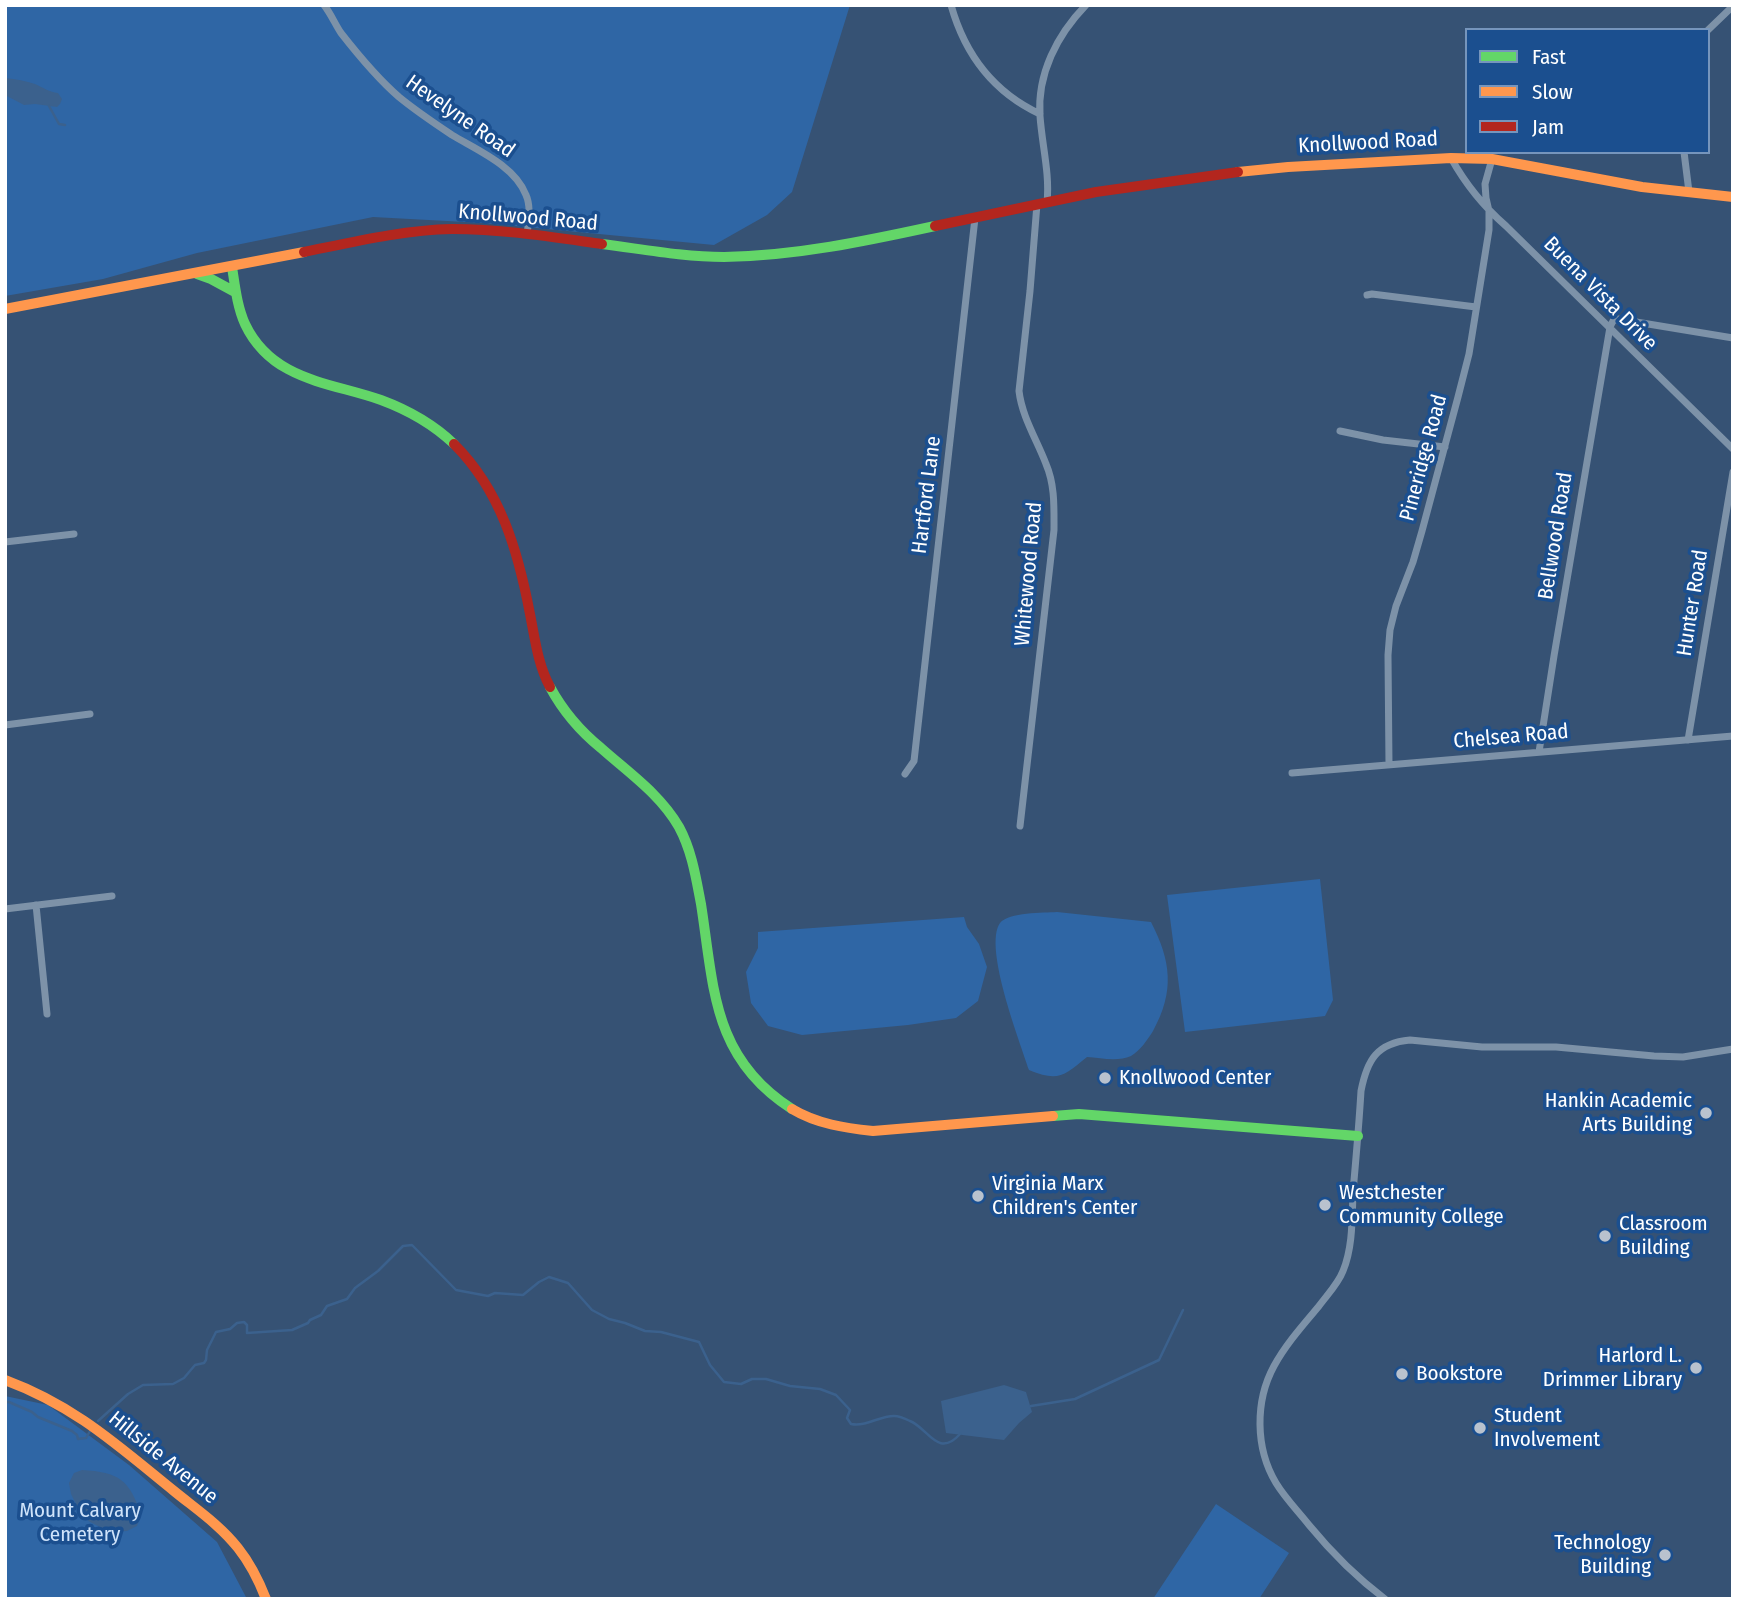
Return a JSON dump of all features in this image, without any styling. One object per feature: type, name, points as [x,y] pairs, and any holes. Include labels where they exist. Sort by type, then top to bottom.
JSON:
[{"type":"main road","name":"Knollwood Road","points":[[5,309],[424,231],[489,230],[527,233],[666,254],[725,257],[812,250],[862,242],[1096,192],[1235,172],[1322,164],[1451,158],[1492,159],[1524,163],[1616,183],[1733,197]]},
{"type":"main road","points":[[232,267],[240,313],[262,350],[281,366],[305,379],[372,397],[419,417],[440,431],[477,470],[497,501],[510,531],[542,671],[550,688],[573,722],[646,787],[664,806],[678,827],[694,872],[716,1006],[726,1034],[736,1055],[777,1098],[816,1121],[873,1132],[1079,1114],[1358,1136]]},
{"type":"main road","points":[[196,274],[212,279],[235,292]]},
{"type":"main road","name":"Hillside Avenue","points":[[5,1380],[47,1397],[72,1412],[114,1441],[198,1510],[244,1555],[266,1599]]},
{"type":"street","name":"Hevelyne Road","points":[[324,5],[339,30],[370,69],[399,96],[454,136],[486,154],[514,177],[528,203],[527,233]]},
{"type":"street","points":[[951,5],[957,27],[990,80],[1005,94],[1040,114]]},
{"type":"street","points":[[1042,203],[1046,165],[1040,114],[1044,75],[1053,49],[1086,5]]},
{"type":"street","points":[[1710,28],[1733,6]]},
{"type":"street","points":[[1684,154],[1689,192]]},
{"type":"street","name":"Buena Vista Drive","points":[[1451,158],[1463,181],[1489,211],[1733,449]]},
{"type":"street","name":"Pineridge Road","points":[[1390,765],[1390,630],[1422,531],[1469,354],[1489,230],[1485,184],[1492,159]]},
{"type":"street","name":"Whitewood Road","points":[[1020,826],[1054,530],[1052,481],[1020,404],[1018,391],[1042,203]]},
{"type":"street","name":"Hartford Lane","points":[[905,774],[914,761],[916,747],[975,218]]},
{"type":"street","points":[[1367,295],[1476,307]]},
{"type":"street","points":[[1609,327],[1618,319],[1733,338]]},
{"type":"street","name":"Bellwood Road","points":[[1539,752],[1609,327]]},
{"type":"street","points":[[1340,431],[1383,440],[1445,447]]},
{"type":"street","name":"Hunter Road","points":[[1688,740],[1733,472]]},
{"type":"street","points":[[5,542],[74,534]]},
{"type":"street","points":[[5,725],[90,714]]},
{"type":"street","name":"Chelsea Road","points":[[1292,773],[1733,736]]},
{"type":"street","points":[[5,909],[112,896]]},
{"type":"street","points":[[36,905],[47,1014]]},
{"type":"street","points":[[1385,1599],[1332,1552],[1276,1483],[1263,1450],[1259,1429],[1264,1388],[1273,1367],[1288,1343],[1343,1272],[1350,1243],[1361,1091],[1370,1061],[1388,1045],[1410,1040],[1482,1047],[1556,1047],[1683,1057],[1733,1049]]},
{"type":"green space","points":[[5,5],[850,5],[792,192],[767,215],[714,245],[484,223],[373,217],[197,253],[103,279],[5,296]]},
{"type":"green space","points":[[1320,879],[1333,1000],[1325,1016],[1185,1032],[1167,895]]},
{"type":"green space","points":[[1057,912],[1151,922],[1163,950],[1168,976],[1165,1003],[1160,1016],[1138,1051],[1121,1059],[1087,1057],[1066,1073],[1047,1076],[1029,1070],[999,973],[996,935],[1004,919]]},
{"type":"green space","points":[[964,917],[967,927],[979,944],[987,967],[978,1001],[956,1018],[802,1035],[768,1026],[751,1003],[746,972],[758,948],[758,932]]},
{"type":"green space","name":"Mount Calvary Cemetery","points":[[5,1396],[48,1405],[129,1465],[217,1542],[247,1599],[5,1599]]},
{"type":"green space","points":[[1216,1504],[1289,1553],[1259,1599],[1153,1599]]},
{"type":"shaded area","points":[[5,78],[32,83],[58,93],[62,99],[60,104],[57,107],[24,105],[5,95]]},
{"type":"shaded area","points":[[1004,1385],[1026,1392],[1032,1412],[1004,1440],[946,1433],[941,1401]]},
{"type":"shaded area","points":[[82,1470],[114,1476],[127,1486],[141,1515],[137,1526],[127,1531],[110,1532],[81,1514],[71,1494],[69,1483],[74,1473]]},
{"type":"waterway","points":[[49,106],[59,124],[65,125]]},
{"type":"waterway","points":[[98,1421],[128,1394],[143,1385],[173,1384],[184,1378],[195,1365],[204,1363],[216,1332],[244,1322],[247,1325],[247,1333],[292,1330],[308,1323],[321,1315],[327,1306],[347,1299],[355,1288],[378,1271],[403,1246],[412,1245],[456,1290],[488,1296],[495,1293],[523,1295],[549,1277],[568,1283],[592,1310],[609,1319],[645,1331],[661,1332],[699,1342],[710,1365],[724,1382],[741,1384],[752,1379],[766,1379],[790,1386],[820,1389],[836,1395],[850,1410],[847,1418],[851,1424],[896,1416],[916,1425],[939,1443],[945,1444],[960,1434]]},
{"type":"waterway","points":[[1031,1406],[1075,1399],[1159,1360],[1183,1310]]},
{"type":"waterway","points":[[5,1402],[72,1431],[78,1439],[86,1438],[90,1431]]},
{"type":"traffic: fast","points":[[602,244],[693,256],[751,256],[830,247],[935,226]]},
{"type":"traffic: fast","points":[[232,267],[238,303],[245,324],[270,357],[304,377],[401,408],[429,424],[454,444]]},
{"type":"traffic: fast","points":[[197,274],[235,292]]},
{"type":"traffic: fast","points":[[550,687],[579,728],[653,794],[679,827],[695,875],[714,992],[731,1044],[746,1067],[766,1089],[792,1109]]},
{"type":"traffic: fast","points":[[1053,1116],[1079,1114],[1358,1136]]},
{"type":"traffic: slow","points":[[1238,172],[1451,158],[1492,159],[1642,187],[1733,197]]},
{"type":"traffic: slow","points":[[5,309],[304,252]]},
{"type":"traffic: slow","points":[[792,1109],[821,1122],[873,1131],[1053,1116]]},
{"type":"traffic: slow","points":[[5,1380],[74,1414],[208,1518],[242,1554],[254,1572],[266,1599]]},
{"type":"traffic: jam","points":[[935,226],[1096,192],[1238,172]]},
{"type":"traffic: jam","points":[[304,252],[397,234],[452,229],[509,232],[602,244]]},
{"type":"traffic: jam","points":[[454,444],[484,482],[505,523],[520,567],[540,661],[550,687]]},
{"type":"place","name":"Knollwood Center","points":[[1105,1078]]},
{"type":"place","name":"Hankin Academic Arts Building","points":[[1706,1113]]},
{"type":"place","name":"Virginia Marx Children's Center","points":[[978,1196]]},
{"type":"place","name":"Westchester Community College","points":[[1325,1205]]},
{"type":"place","name":"Classroom Building","points":[[1605,1236]]},
{"type":"place","name":"Harlord L. Drimmer Library","points":[[1696,1368]]},
{"type":"place","name":"Bookstore","points":[[1402,1374]]},
{"type":"place","name":"Student Involvement","points":[[1480,1428]]},
{"type":"place","name":"Technology Building","points":[[1665,1555]]}]
